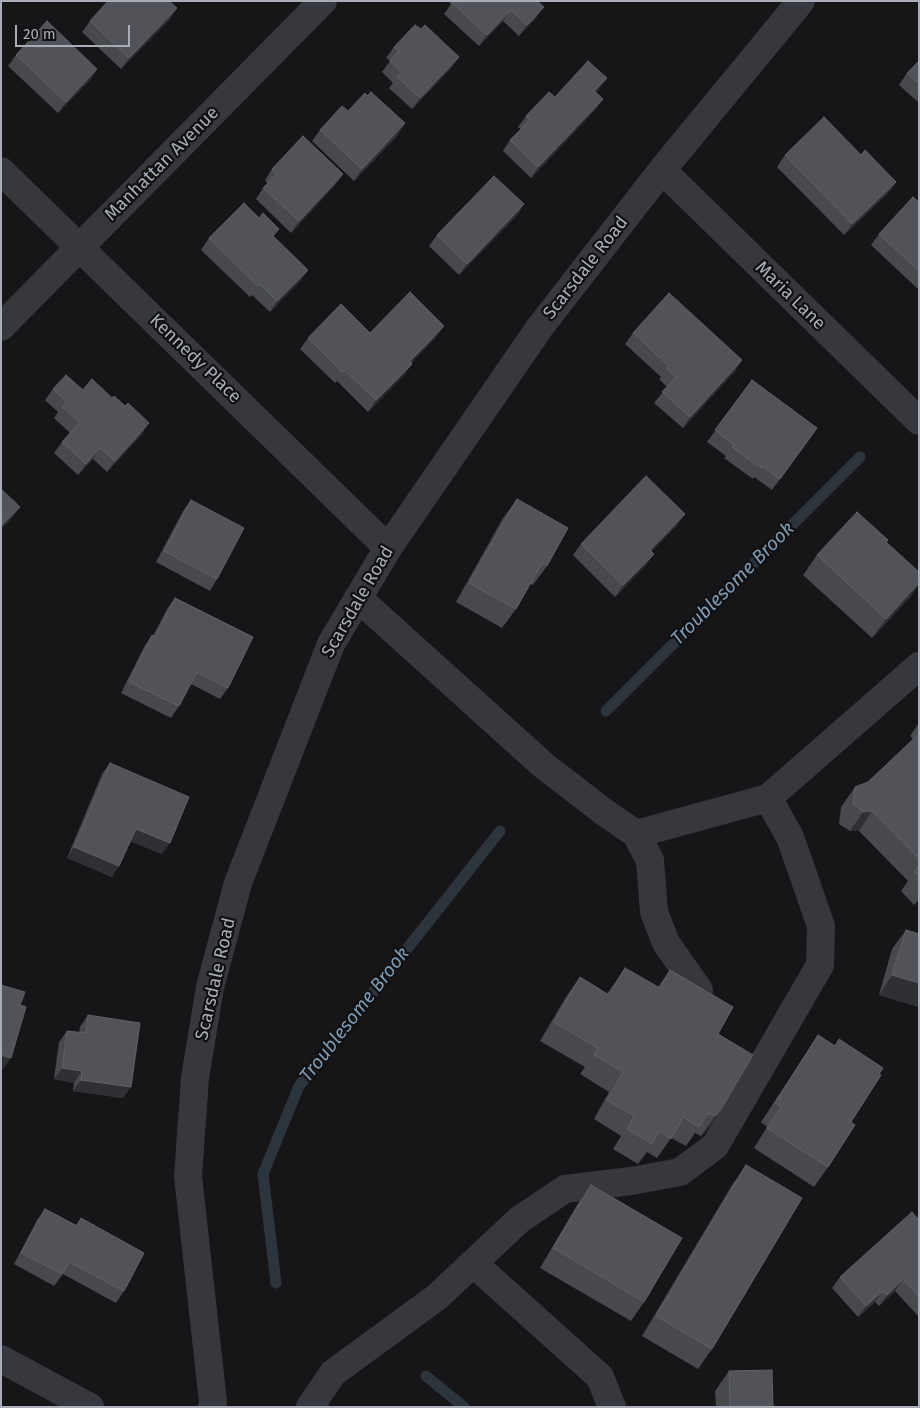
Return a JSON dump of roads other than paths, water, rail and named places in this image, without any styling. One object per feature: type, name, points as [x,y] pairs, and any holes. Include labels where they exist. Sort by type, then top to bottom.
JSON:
[{"type":"street","name":"Manhattan Avenue","points":[[1,327],[323,1]]},
{"type":"street","name":"Scarsdale Road","points":[[212,1407],[213,1402],[188,1176],[195,1078],[210,987],[238,883],[331,644],[388,548],[540,327],[662,170],[801,1]]},
{"type":"street","name":"Maria Lane","points":[[662,170],[919,421]]},
{"type":"street","name":"Kennedy Place","points":[[1,171],[388,548]]},
{"type":"street","points":[[358,598],[543,765],[636,834],[650,860],[654,912],[666,944],[699,990]]},
{"type":"street","points":[[636,834],[768,798],[919,666]]},
{"type":"street","points":[[310,1407],[333,1373],[437,1296],[519,1220],[565,1189],[631,1182],[680,1172],[715,1146],[820,965],[821,926],[790,837],[768,798]]},
{"type":"street","points":[[472,1263],[600,1377],[612,1407]]},
{"type":"street","points":[[1,1359],[90,1407]]},
{"type":"waterway","name":"Troublesome Brook","points":[[606,711],[860,457]]},
{"type":"waterway","name":"Troublesome Brook","points":[[276,1283],[263,1174],[299,1086],[500,831]]},
{"type":"waterway","name":"Troublesome Brook","points":[[426,1376],[464,1407]]}]
